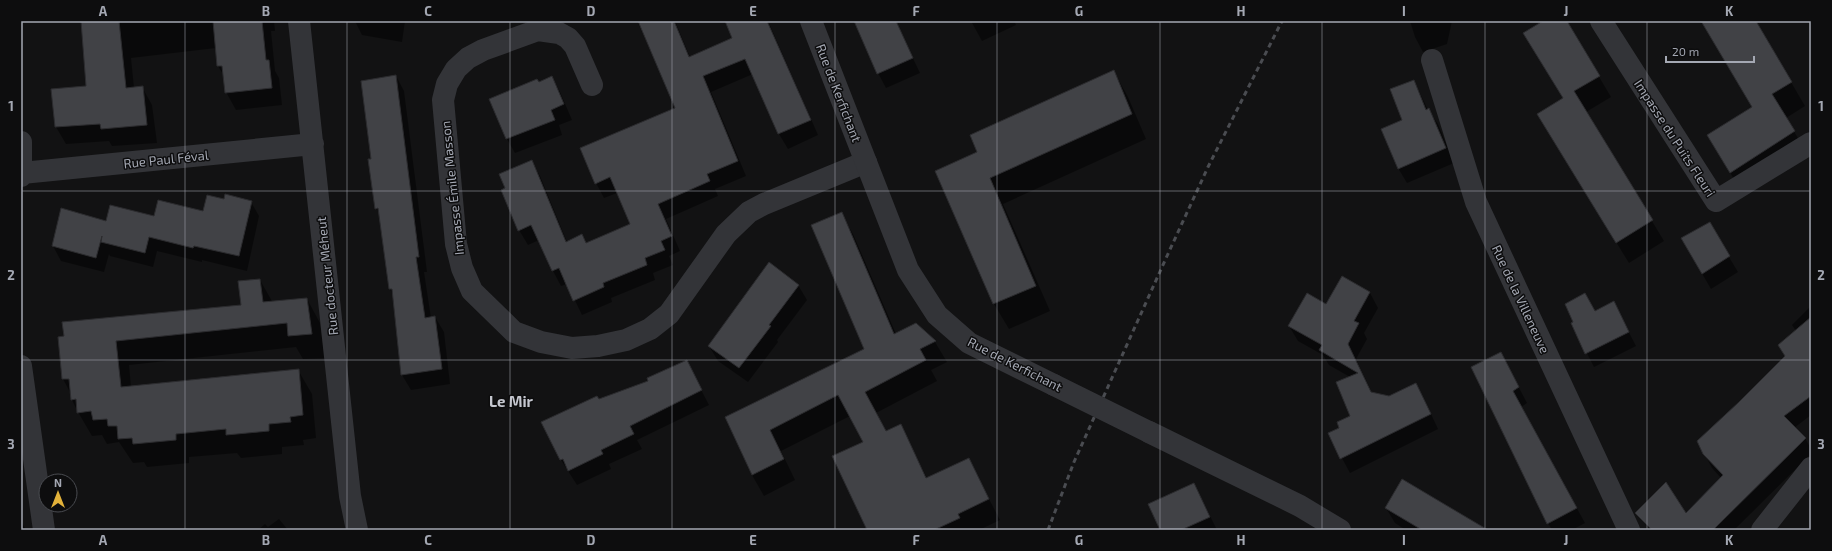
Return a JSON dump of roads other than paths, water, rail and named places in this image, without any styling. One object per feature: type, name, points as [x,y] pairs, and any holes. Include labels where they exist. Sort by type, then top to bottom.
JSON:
[{"type":"street","name":"Rue docteur Méheut","points":[[299,21],[350,496],[358,530]]},
{"type":"street","name":"Rue de Kerfichant","points":[[811,21],[908,270],[937,315],[969,343],[1300,506],[1340,530]]},
{"type":"street","name":"Impasse du Puits Fleuri","points":[[1601,21],[1716,201],[1811,143]]},
{"type":"street","name":"Impasse Émile Masson","points":[[592,86],[575,46],[568,38],[558,33],[538,30],[483,50],[468,58],[456,69],[447,84],[443,100],[456,244],[462,268],[472,291],[514,332],[541,342],[572,348],[598,346],[626,340],[650,329],[670,314],[726,234],[749,212],[764,204],[866,162]]},
{"type":"street","name":"Rue de la Villeneuve","points":[[1432,60],[1476,202],[1629,530]]},
{"type":"street","points":[[21,142],[21,175]]},
{"type":"street","name":"Rue Paul Féval","points":[[21,175],[313,144]]},
{"type":"street","points":[[21,366],[44,530]]},
{"type":"street","points":[[1762,530],[1811,468]]},
{"type":"railway","points":[[1048,530],[1074,462],[1167,256],[1208,167],[1282,21]]},
{"type":"district","name":"Le Mir","points":[[511,401]]}]
